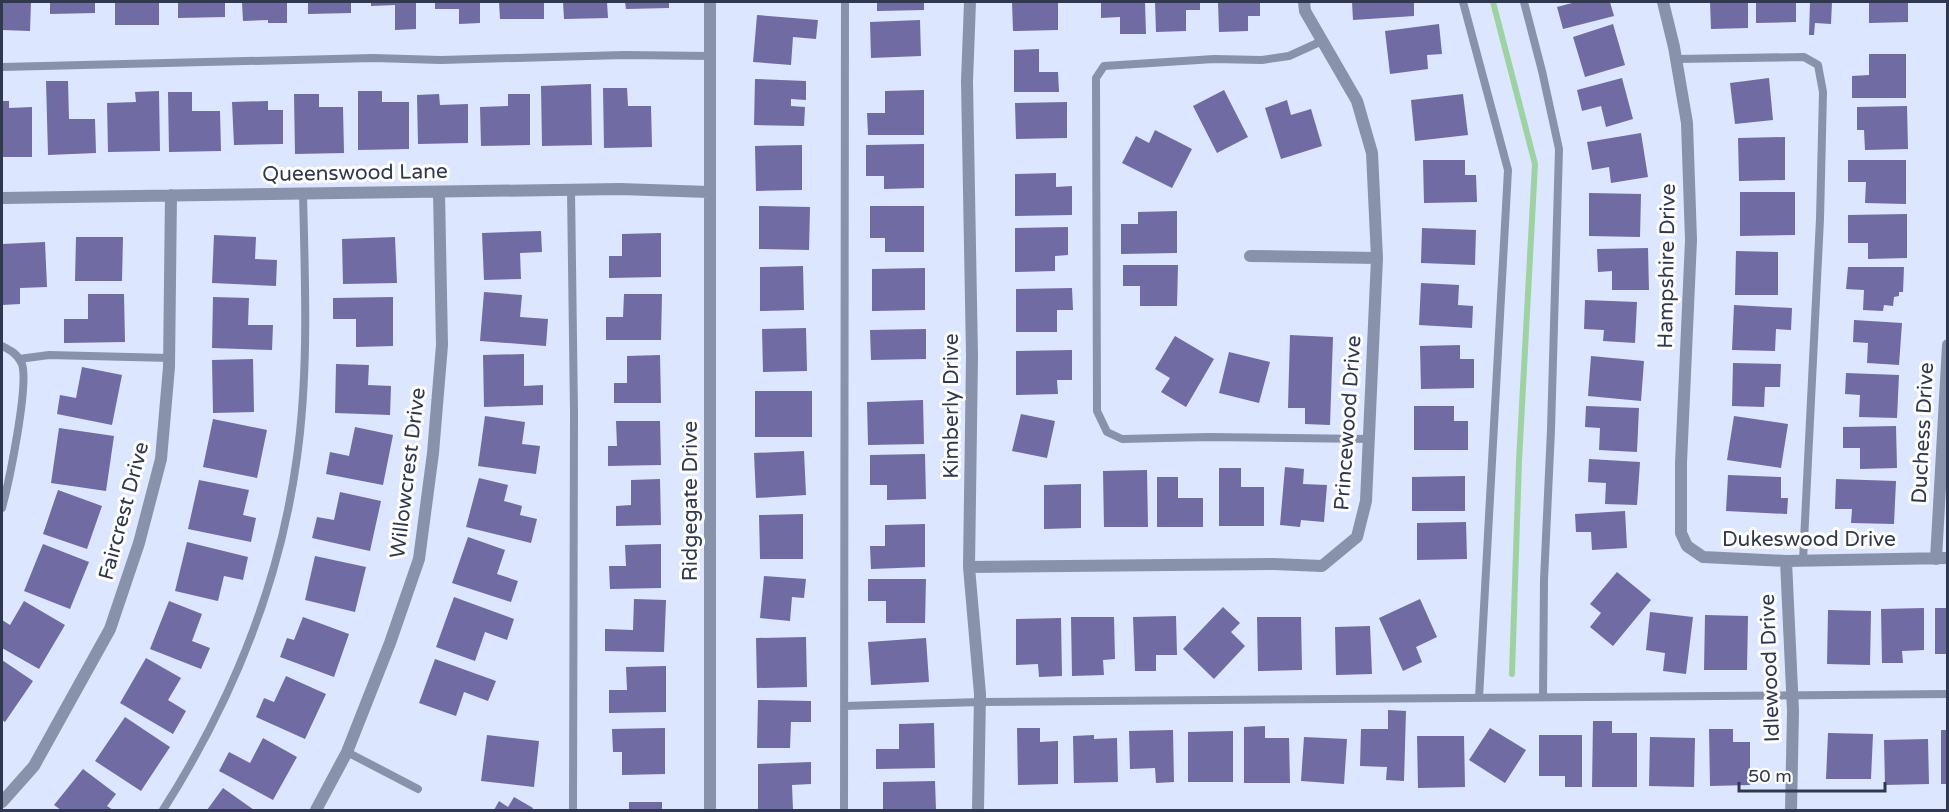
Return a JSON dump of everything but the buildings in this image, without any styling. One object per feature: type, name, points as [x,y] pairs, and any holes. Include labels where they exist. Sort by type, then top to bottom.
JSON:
[{"type":"street","name":"Ridgegate Drive","points":[[710,2],[710,810]]},
{"type":"street","name":"Kimberly Drive","points":[[970,2],[967,81],[972,356],[969,567],[980,702],[978,810]]},
{"type":"street","name":"Princewood Drive","points":[[969,567],[1262,564],[1322,566],[1357,537],[1366,501],[1377,258],[1376,198],[1372,153],[1357,101],[1305,11],[1304,2]]},
{"type":"street","name":"Hampshire Drive","points":[[1663,2],[1687,123],[1691,240],[1681,463],[1681,533]]},
{"type":"street","name":"Queenswood Lane","points":[[2,198],[620,189],[709,192]]},
{"type":"street","name":"Willowcrest Drive","points":[[316,810],[347,752],[390,643],[418,559],[433,453],[442,345],[439,192]]},
{"type":"street","name":"Faircrest Drive","points":[[2,802],[34,766],[110,629],[139,543],[162,459],[170,358],[171,195]]},
{"type":"street","points":[[1250,256],[1377,258]]},
{"type":"street","name":"Duchess Drive","points":[[1942,559],[1947,345]]},
{"type":"street","name":"Dukeswood Drive","points":[[1681,533],[1687,546],[1702,557],[1786,561],[1942,559]]},
{"type":"street","name":"Idlewood Drive","points":[[1786,561],[1792,695],[1791,810]]},
{"type":"lane","points":[[844,810],[845,2]]},
{"type":"lane","points":[[1463,2],[1508,170],[1479,698]]},
{"type":"lane","points":[[1524,2],[1559,149],[1552,407],[1544,580],[1543,697]]},
{"type":"lane","points":[[1322,41],[1288,56],[1262,60],[1203,60],[1104,66],[1096,78],[1097,411],[1107,432],[1122,439],[1209,437],[1369,439]]},
{"type":"lane","points":[[2,67],[372,58],[441,60],[624,55],[711,56]]},
{"type":"lane","points":[[1676,59],[1804,57],[1818,65],[1822,92],[1820,219],[1803,561]]},
{"type":"lane","points":[[571,190],[574,412],[573,810]]},
{"type":"lane","points":[[163,810],[206,738],[244,655],[259,616],[288,507],[297,455],[304,351],[303,194]]},
{"type":"lane","points":[[2,346],[11,350],[19,359],[24,375],[16,435],[2,507]]},
{"type":"lane","points":[[19,359],[49,355],[170,358]]},
{"type":"lane","points":[[844,706],[980,702],[1947,694]]},
{"type":"lane","points":[[347,752],[418,789]]},
{"type":"waterway","points":[[1493,2],[1535,164],[1519,461],[1512,674]]}]
